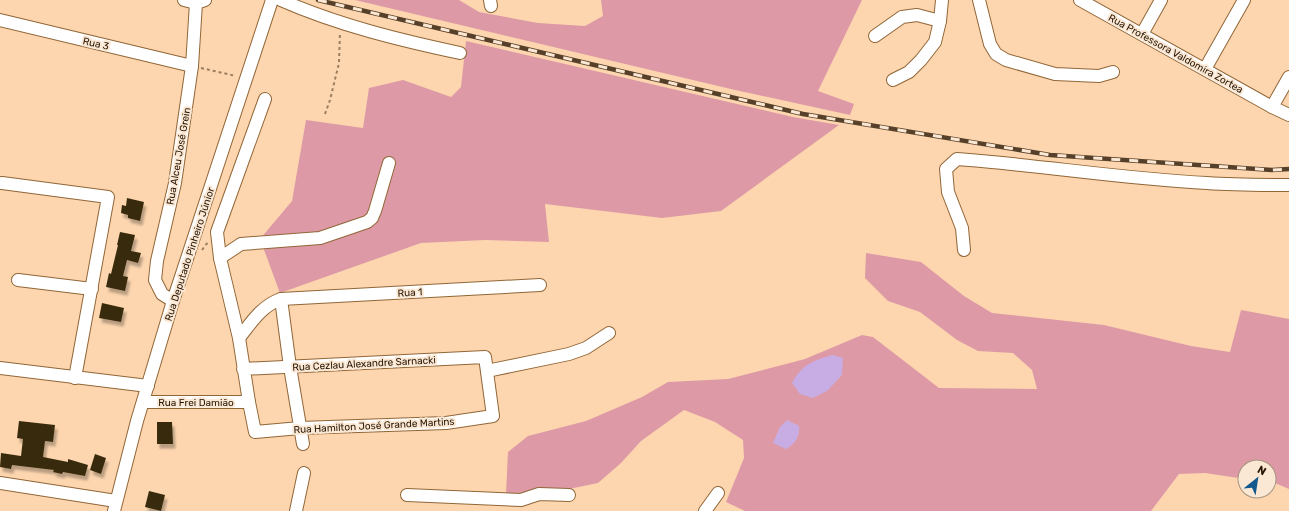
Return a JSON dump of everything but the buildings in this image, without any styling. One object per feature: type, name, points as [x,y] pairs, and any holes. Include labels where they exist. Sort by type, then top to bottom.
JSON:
[{"type":"street","name":"Rua Deputado Pinheiro Júnior","points":[[115,506],[142,402],[173,301],[272,0]]},
{"type":"street","points":[[281,0],[308,12],[340,23],[420,45],[460,53]]},
{"type":"street","points":[[893,80],[909,72],[921,60],[934,42],[940,21],[942,0]]},
{"type":"street","points":[[980,0],[990,44],[996,54],[1006,60],[1055,74],[1099,76],[1113,72]]},
{"type":"street","name":"Rua Professora Valdomira Zortea","points":[[1080,0],[1289,115]]},
{"type":"street","points":[[1142,34],[1161,0]]},
{"type":"street","points":[[1205,69],[1244,0]]},
{"type":"street","name":"Rua Alceu José Grein","points":[[173,301],[162,294],[155,280],[157,261],[175,183],[192,66],[195,1]]},
{"type":"street","points":[[875,36],[902,17],[917,15],[940,21]]},
{"type":"street","name":"Rua 3","points":[[0,20],[192,66]]},
{"type":"street","points":[[1272,107],[1289,77]]},
{"type":"street","points":[[249,402],[239,338],[220,258],[217,232],[264,99]]},
{"type":"street","points":[[964,250],[962,228],[948,192],[946,169],[957,159],[1006,162],[1129,177],[1207,183],[1289,185]]},
{"type":"street","points":[[220,258],[241,244],[320,238],[367,222],[374,214],[388,163]]},
{"type":"street","points":[[2,183],[108,197],[75,378]]},
{"type":"street","points":[[18,280],[92,290]]},
{"type":"street","name":"Rua 1","points":[[281,299],[540,286]]},
{"type":"street","points":[[239,338],[262,309],[272,302],[281,299],[303,444]]},
{"type":"street","points":[[487,371],[569,354],[586,348],[609,333]]},
{"type":"street","name":"Rua Cezlau Alexandre Sarnacki","points":[[243,369],[485,357],[487,371]]},
{"type":"street","points":[[0,368],[148,386]]},
{"type":"street","name":"Rua Hamilton José Grande Martins","points":[[249,402],[255,432],[300,428],[446,423],[492,416],[487,371]]},
{"type":"street","name":"Rua Frei Damião","points":[[142,402],[249,402]]},
{"type":"street","points":[[296,511],[304,473]]},
{"type":"street","points":[[0,484],[115,506]]},
{"type":"street","points":[[705,511],[718,493]]},
{"type":"street","points":[[408,495],[488,505],[521,500],[539,494],[569,495]]},
{"type":"path","points":[[324,114],[330,100],[339,63],[340,23]]},
{"type":"path","points":[[192,66],[247,78]]},
{"type":"shaded area","points":[[355,0],[459,0],[479,12],[538,23],[585,26],[603,16],[601,0],[862,0],[818,91],[854,104],[850,115],[735,90]]},
{"type":"shaded area","points":[[466,41],[793,117],[839,125],[721,211],[662,218],[545,204],[549,242],[485,240],[421,243],[280,293],[260,239],[292,201],[306,120],[363,128],[369,88],[403,80],[451,97],[461,87]]},
{"type":"shaded area","points":[[866,253],[921,262],[964,296],[992,313],[1104,325],[1191,346],[1230,352],[1241,310],[1289,319],[1289,489],[1277,484],[1277,459],[1237,459],[1237,478],[1205,473],[1179,474],[1151,511],[745,511],[726,502],[744,458],[743,440],[715,422],[684,410],[641,441],[621,463],[598,483],[569,489],[506,494],[508,452],[528,436],[586,421],[642,397],[668,382],[728,379],[805,359],[862,335],[873,337],[939,388],[1037,389],[1032,370],[1013,353],[978,351],[957,340],[920,312],[888,301],[865,278]]},
{"type":"shaded area","points":[[833,355],[843,358],[842,375],[827,391],[813,398],[800,394],[792,383],[800,371],[814,361]]},
{"type":"shaded area","points":[[787,420],[799,426],[799,434],[792,445],[786,449],[773,443],[780,427]]},
{"type":"railway","points":[[318,0],[803,114],[1050,155],[1272,170],[1289,169]]}]
